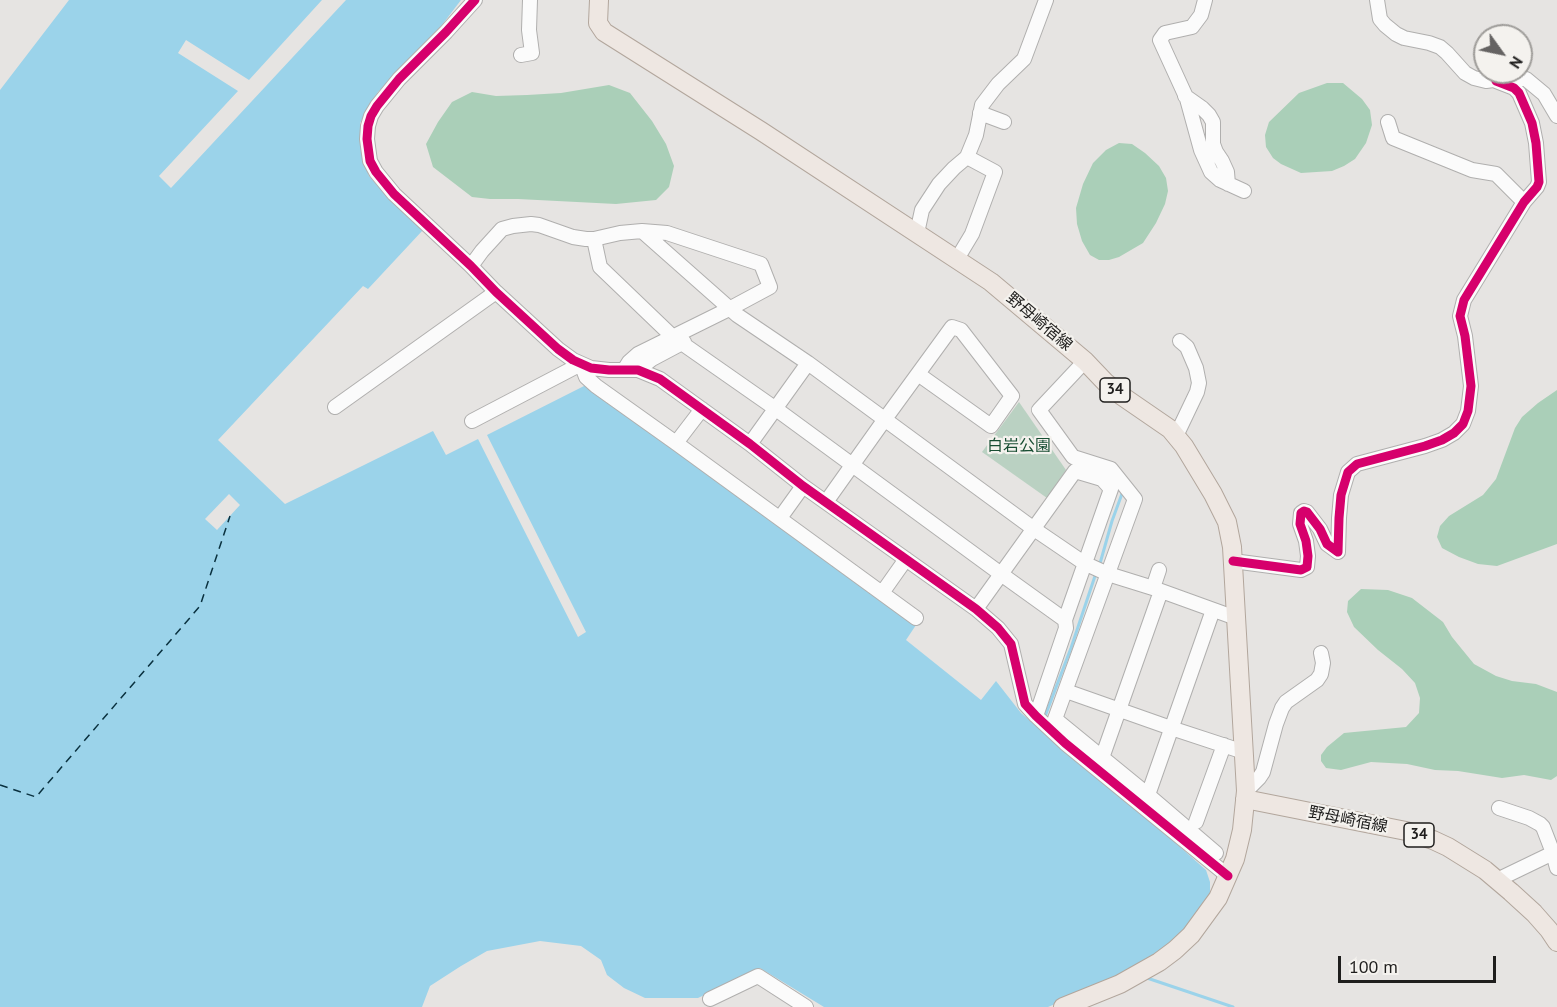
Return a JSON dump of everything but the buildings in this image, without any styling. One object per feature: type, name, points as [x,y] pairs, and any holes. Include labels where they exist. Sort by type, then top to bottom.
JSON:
[{"type":"main road","name":"野母崎宿線","points":[[599,0],[598,23],[604,32],[991,282],[1085,361],[1105,382],[1160,422],[1185,446],[1227,522],[1231,534],[1233,561],[1244,752],[1245,795],[1239,845],[1218,898],[1191,935],[1175,950],[1148,968],[1105,991],[1063,1007]]},
{"type":"main road","name":"野母崎宿線","points":[[1245,795],[1406,831],[1448,847],[1475,863],[1497,880],[1534,913],[1557,942]]},
{"type":"street","points":[[475,0],[399,79],[371,116],[367,139],[370,161],[388,187],[496,292],[573,360],[591,368],[631,370],[660,378],[803,486],[998,627],[1011,644],[1025,704],[1036,716],[1065,743],[1228,876]]},
{"type":"street","points":[[521,55],[532,53],[529,30],[530,0]]},
{"type":"street","points":[[1205,0],[1201,15],[1192,27],[1165,33],[1160,40],[1185,96],[1209,115],[1213,122],[1213,144],[1227,172],[1228,184],[1244,191]]},
{"type":"street","points":[[1377,0],[1380,19],[1396,34],[1440,47],[1465,73],[1473,76]]},
{"type":"street","points":[[917,233],[922,210],[939,184],[967,157],[976,135],[982,105],[998,84],[1024,59],[1047,1]]},
{"type":"street","points":[[1233,561],[1301,570],[1307,567],[1307,549],[1300,524],[1301,513],[1304,511],[1320,529],[1327,544],[1338,552],[1341,495],[1348,472],[1357,464],[1442,440],[1463,424],[1468,411],[1471,386],[1465,336],[1460,316],[1464,300],[1524,202],[1539,182],[1532,123],[1519,93],[1504,84]]},
{"type":"street","points":[[1532,84],[1544,94],[1557,117]]},
{"type":"street","points":[[980,113],[1004,122]]},
{"type":"street","points":[[1388,122],[1393,138],[1472,170],[1496,174],[1524,202]]},
{"type":"street","points":[[957,259],[972,234],[995,172],[967,157]]},
{"type":"street","points":[[471,266],[502,229],[531,224],[573,237],[594,239],[642,231],[667,233],[761,264],[770,287],[733,312],[678,340],[638,354],[629,362],[631,370]]},
{"type":"street","points":[[642,231],[733,312],[808,363],[1034,529],[1086,563],[1105,573],[1236,618]]},
{"type":"street","points":[[594,239],[600,267],[678,340],[1065,620]]},
{"type":"street","points":[[335,407],[496,292]]},
{"type":"street","points":[[826,502],[853,466],[885,419],[952,327],[961,330],[1012,396],[991,426],[918,374]]},
{"type":"street","points":[[1176,436],[1199,383],[1196,368],[1187,347],[1180,341]]},
{"type":"street","points":[[1085,361],[1034,412],[1073,457],[1111,469],[1135,499],[1105,573],[1055,719],[1216,853]]},
{"type":"street","points":[[750,444],[808,363]]},
{"type":"street","points":[[472,421],[581,364]]},
{"type":"street","points":[[581,364],[586,377],[596,386],[916,618]]},
{"type":"street","points":[[676,443],[702,409]]},
{"type":"street","points":[[976,609],[1075,471],[1102,479],[1111,489],[1065,620],[1066,628],[1036,716]]},
{"type":"street","points":[[780,518],[803,486]]},
{"type":"street","points":[[882,593],[906,559]]},
{"type":"street","points":[[1102,758],[1120,710],[1157,590],[1159,570]]},
{"type":"street","points":[[1148,795],[1214,610]]},
{"type":"street","points":[[1245,795],[1263,772],[1276,724],[1286,702],[1317,680],[1321,674],[1323,663],[1321,653]]},
{"type":"street","points":[[1066,691],[1244,752]]},
{"type":"street","points":[[1196,822],[1224,745]]},
{"type":"street","points":[[1499,808],[1529,818],[1543,827],[1557,868]]},
{"type":"street","points":[[1497,880],[1553,853]]},
{"type":"street","points":[[710,999],[758,976],[806,1007]]},
{"type":"green space","points":[[1327,83],[1343,83],[1362,99],[1370,110],[1372,125],[1366,143],[1355,159],[1332,171],[1301,173],[1273,158],[1266,147],[1265,135],[1269,122],[1299,93]]},
{"type":"green space","points":[[609,85],[630,93],[652,121],[666,144],[674,166],[669,187],[656,200],[616,204],[472,197],[433,167],[426,144],[452,102],[472,92],[496,96],[527,95],[561,93]]},
{"type":"green space","points":[[1119,143],[1132,144],[1159,166],[1166,178],[1168,191],[1156,223],[1143,243],[1119,257],[1099,260],[1090,255],[1082,241],[1077,224],[1076,208],[1083,184],[1093,163],[1106,150]]},
{"type":"green space","points":[[1557,390],[1557,544],[1497,566],[1478,564],[1442,548],[1437,537],[1440,526],[1449,516],[1483,495],[1496,479],[1515,428],[1522,417]]},
{"type":"green space","name":"白岩公園","points":[[1019,402],[1066,470],[1047,498],[982,452]]},
{"type":"green space","points":[[1361,589],[1388,590],[1412,598],[1443,622],[1474,664],[1496,676],[1536,684],[1557,692],[1557,776],[1551,780],[1524,775],[1502,778],[1435,770],[1407,764],[1371,762],[1341,770],[1326,768],[1321,761],[1321,755],[1344,733],[1406,727],[1419,713],[1420,698],[1415,683],[1354,627],[1347,612],[1348,601]]},
{"type":"water","points":[[69,0],[322,0],[249,80],[186,40],[178,53],[238,91],[159,176],[171,188],[346,0],[461,0],[442,25],[378,92],[360,123],[361,152],[369,176],[394,204],[423,230],[368,289],[363,286],[218,440],[285,504],[433,431],[446,455],[478,439],[578,637],[586,632],[487,435],[586,385],[916,625],[906,640],[981,700],[996,681],[1021,713],[1144,815],[1206,870],[1210,882],[1210,902],[1178,938],[1126,974],[1048,1007],[824,1007],[760,968],[698,998],[645,998],[624,988],[607,975],[601,960],[581,946],[540,941],[487,951],[430,986],[422,1007],[0,1007],[0,90]]},
{"type":"pier","points":[[229,494],[240,505],[217,530],[205,519]]},
{"type":"waterway","points":[[1099,567],[1123,491]]},
{"type":"waterway","points":[[1044,719],[1096,573]]},
{"type":"waterway","points":[[1147,978],[1233,1007]]},
{"type":"ferry route","points":[[0,785],[36,797],[200,606],[230,516]]},
{"type":"cycle path","points":[[475,0],[399,79],[371,116],[367,139],[370,161],[394,194],[496,292],[573,360],[591,368],[638,370],[660,379],[750,444],[803,486],[976,609],[998,628],[1011,644],[1025,704],[1036,716],[1065,743],[1228,876]]},
{"type":"cycle path","points":[[1233,561],[1301,570],[1307,567],[1306,541],[1300,524],[1301,513],[1304,511],[1320,529],[1327,544],[1338,552],[1341,495],[1348,472],[1357,464],[1442,440],[1463,424],[1468,411],[1471,386],[1465,336],[1460,316],[1464,300],[1524,202],[1539,182],[1532,123],[1519,93],[1504,84]]}]
